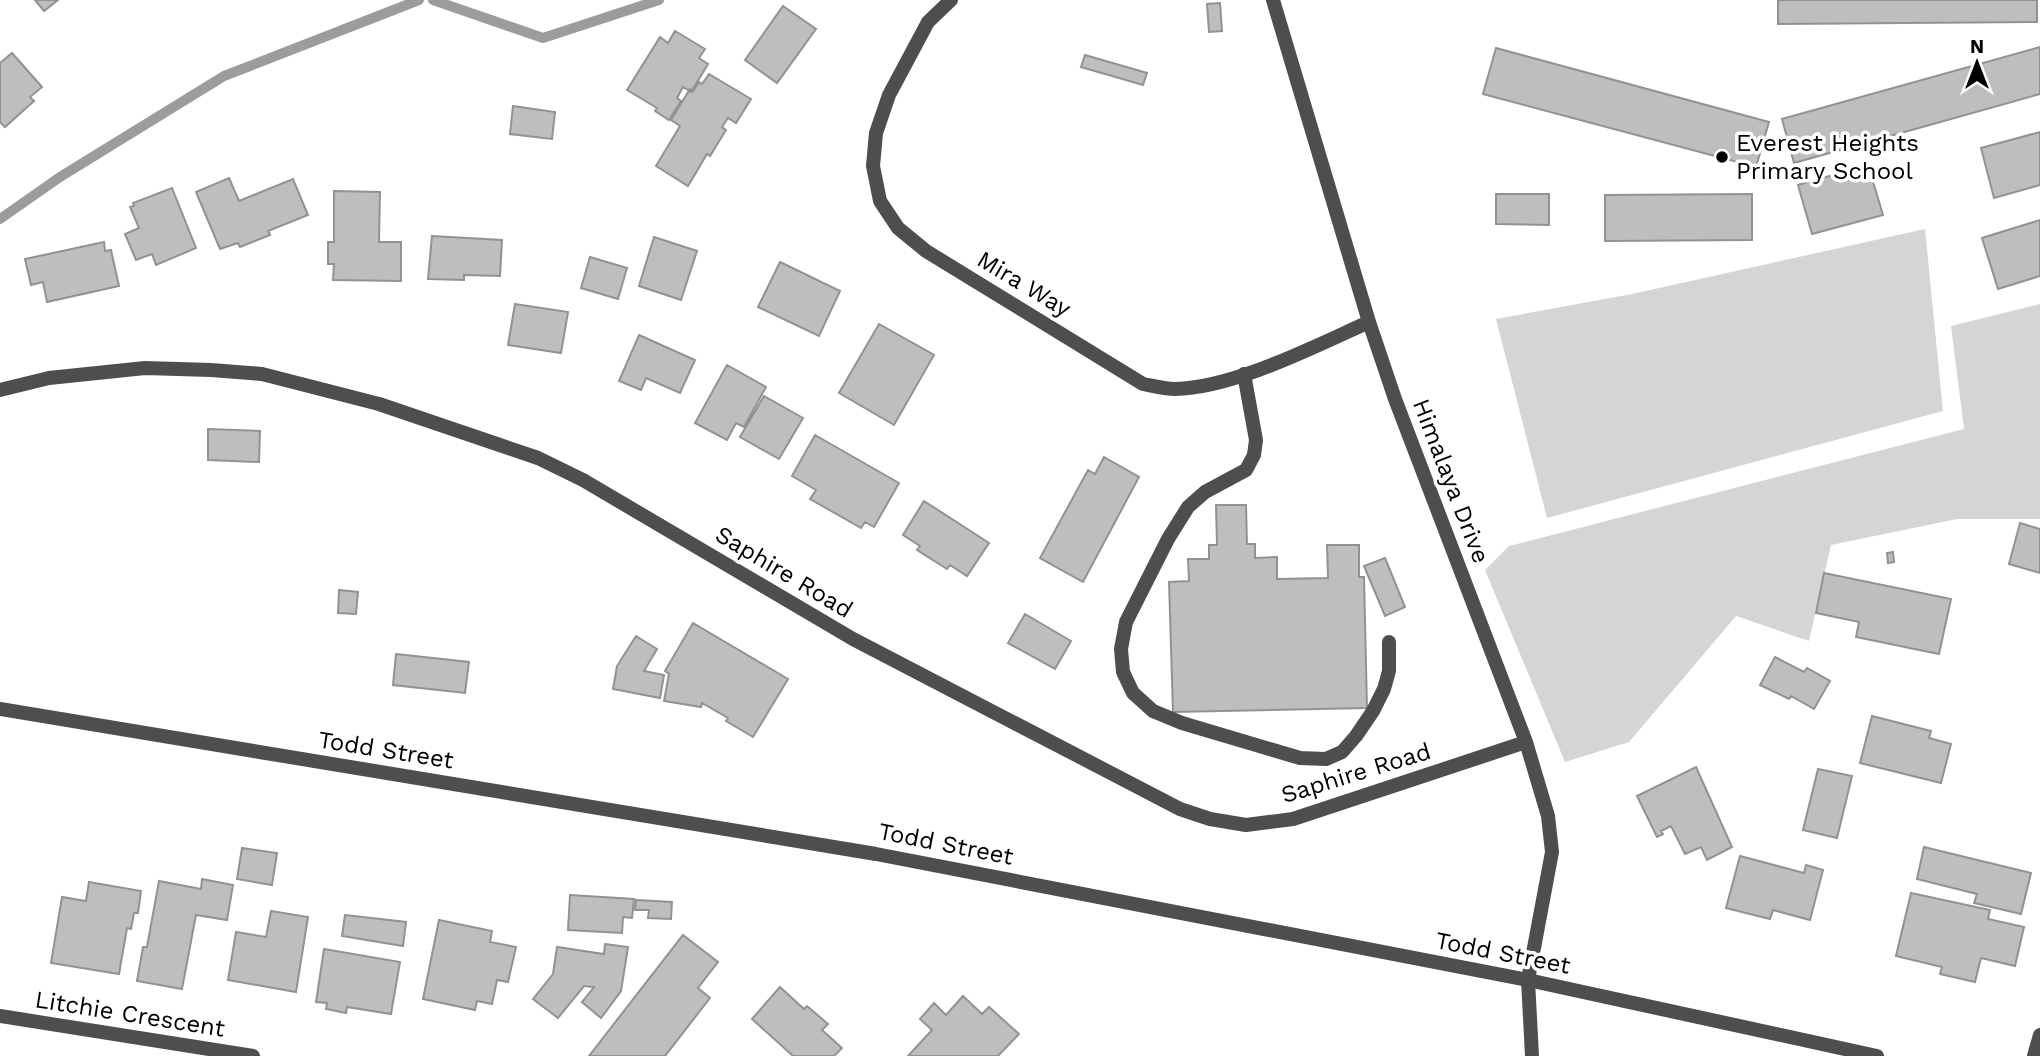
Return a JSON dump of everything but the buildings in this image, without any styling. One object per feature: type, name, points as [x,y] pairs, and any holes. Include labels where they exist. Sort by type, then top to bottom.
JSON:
[{"type":"street","name":"Mira Way","points":[[951,0],[928,22],[889,95],[876,133],[873,166],[880,201],[898,228],[926,251],[1143,384],[1174,389],[1214,384],[1244,374],[1369,322]]},
{"type":"street","name":"Himalaya Drive","points":[[1273,0],[1369,322],[1395,399],[1526,742],[1548,816],[1552,852],[1528,980],[1532,1056]]},
{"type":"street","name":"Saphire Road","points":[[0,390],[49,378],[145,369],[211,369],[261,374],[379,404],[538,458],[583,480],[853,639],[1180,809],[1210,819],[1246,825],[1293,819],[1526,742]]},
{"type":"street","points":[[1244,374],[1256,440],[1254,455],[1246,470],[1205,492],[1188,507],[1126,622],[1121,649],[1123,672],[1133,693],[1153,711],[1182,723],[1300,758],[1326,759],[1342,752],[1373,711],[1389,671],[1389,642]]},
{"type":"street","name":"Todd Street","points":[[0,709],[876,854],[1528,980],[1877,1056]]},
{"type":"street","name":"Litchie Crescent","points":[[0,1016],[253,1056]]},
{"type":"street","points":[[2034,1056],[2040,1035]]},
{"type":"shaded area","points":[[1925,229],[1943,411],[1547,518],[1496,319],[1632,294]]},
{"type":"shaded area","points":[[2040,304],[2040,519],[1957,519],[1831,545],[1809,641],[1736,616],[1629,742],[1565,762],[1485,570],[1509,546],[1964,429],[1951,326]]},
{"type":"waterway","points":[[0,219],[60,177],[224,76],[419,0]]},
{"type":"waterway","points":[[433,0],[543,38],[659,0]]},
{"type":"place","name":"Everest Heights Primary School","points":[[1722,157]]}]
